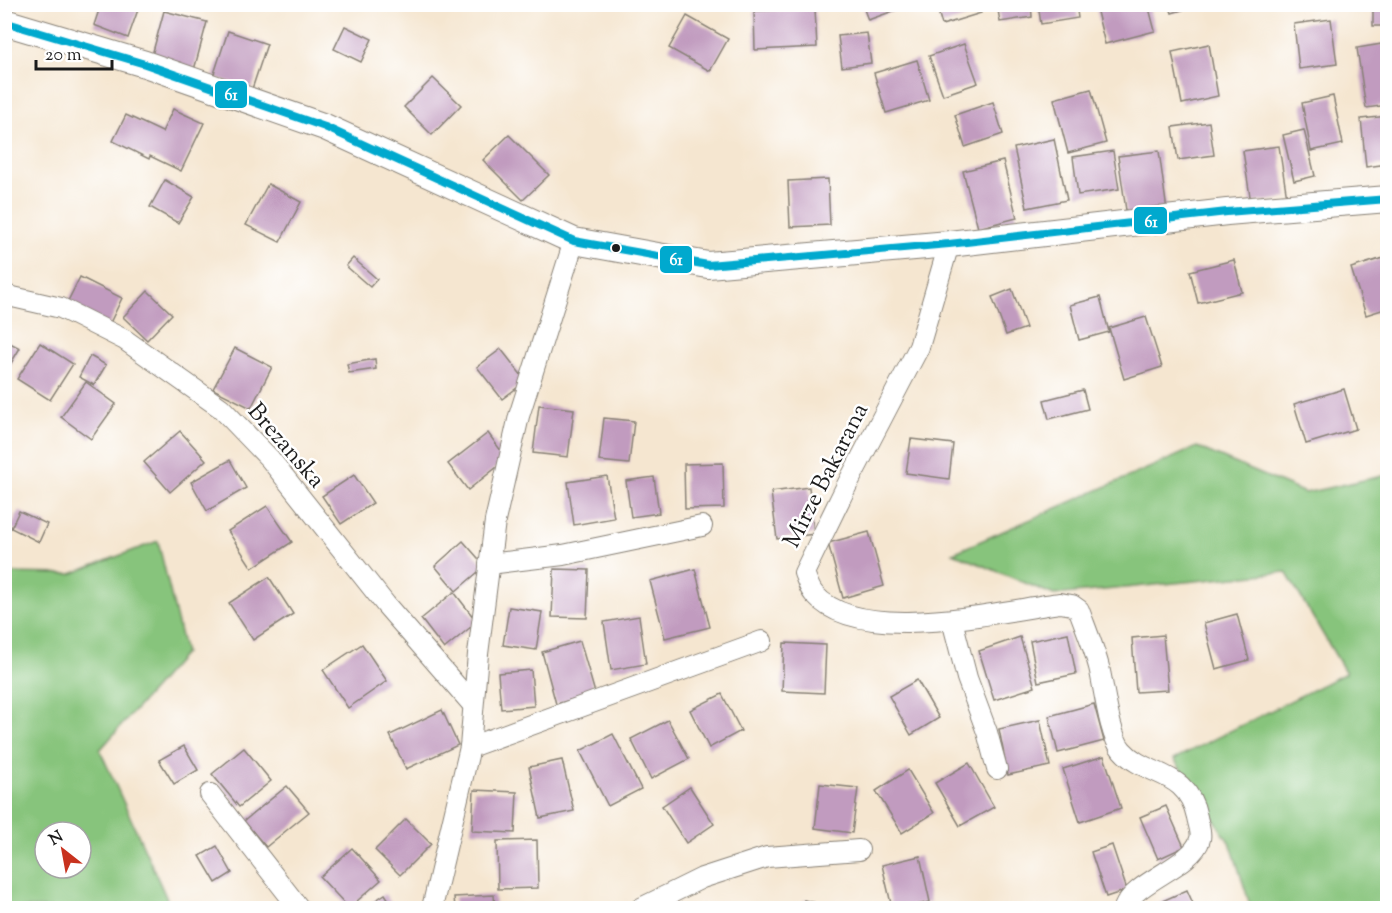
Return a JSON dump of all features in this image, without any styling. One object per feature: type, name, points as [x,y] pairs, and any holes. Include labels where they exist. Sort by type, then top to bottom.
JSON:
[{"type":"street","points":[[4,22],[145,64],[325,127],[574,241],[708,265],[949,244],[1227,212],[1388,199]]},
{"type":"street","points":[[432,909],[470,747],[495,521],[519,416],[574,241]]},
{"type":"street","name":"Mirze Bakarana","points":[[949,244],[919,347],[847,484],[804,573],[814,594],[834,609],[862,619],[952,620],[1060,603],[1072,605],[1079,610],[1098,666],[1114,734],[1120,748],[1131,759],[1171,777],[1185,791],[1195,808],[1201,838],[1195,850],[1134,895],[1124,909]]},
{"type":"street","name":"Brezanska","points":[[4,295],[61,309],[124,340],[220,408],[270,459],[386,605],[473,705]]},
{"type":"street","points":[[489,564],[573,553],[702,526]]},
{"type":"street","points":[[952,620],[967,678],[987,732],[997,769]]},
{"type":"street","points":[[470,747],[762,641]]},
{"type":"street","points":[[210,794],[298,909]]},
{"type":"street","points":[[641,909],[702,878],[767,857],[859,850]]},
{"type":"green space","points":[[1197,447],[1305,493],[1387,475],[1387,908],[1251,908],[1231,845],[1174,759],[1346,673],[1286,572],[1054,595],[953,553]]},
{"type":"green space","points":[[158,541],[185,653],[100,750],[171,908],[5,908],[5,573],[71,574]]},
{"type":"building","points":[[101,4],[140,4],[128,38],[94,25]]},
{"type":"building","points":[[862,4],[898,4],[899,9],[868,20]]},
{"type":"building","points":[[936,4],[979,4],[981,13],[942,25]]},
{"type":"building","points":[[997,4],[1031,4],[1032,17],[1000,22]]},
{"type":"building","points":[[1038,4],[1076,4],[1078,18],[1041,24]]},
{"type":"building","points":[[1095,4],[1148,4],[1155,31],[1105,44]]},
{"type":"building","points":[[1169,4],[1199,4],[1199,5],[1172,13]]},
{"type":"building","points":[[1373,4],[1388,4],[1388,26],[1373,26]]},
{"type":"building","points":[[815,9],[817,47],[755,50],[754,11]]},
{"type":"building","points":[[164,11],[207,22],[194,70],[151,59]]},
{"type":"building","points":[[687,16],[728,39],[710,71],[669,48]]},
{"type":"building","points":[[1331,19],[1337,64],[1299,69],[1294,24]]},
{"type":"building","points":[[345,26],[372,39],[361,62],[334,49]]},
{"type":"building","points":[[228,31],[267,44],[252,89],[213,77]]},
{"type":"building","points":[[867,33],[871,63],[842,67],[838,36]]},
{"type":"building","points":[[1388,43],[1388,105],[1366,108],[1357,48]]},
{"type":"building","points":[[964,44],[978,83],[943,95],[929,56]]},
{"type":"building","points":[[1209,44],[1218,96],[1182,104],[1172,52]]},
{"type":"building","points":[[917,60],[929,100],[886,113],[874,73]]},
{"type":"building","points":[[433,78],[461,105],[432,135],[404,107]]},
{"type":"building","points":[[1091,89],[1106,143],[1068,153],[1054,99]]},
{"type":"building","points":[[1333,96],[1343,144],[1311,151],[1302,103]]},
{"type":"building","points":[[993,102],[1003,134],[965,147],[955,115]]},
{"type":"building","points":[[173,109],[204,123],[181,171],[150,156],[149,159],[113,141],[126,115],[162,132]]},
{"type":"building","points":[[1388,116],[1388,164],[1366,167],[1361,119]]},
{"type":"building","points":[[1209,122],[1214,155],[1178,160],[1173,127]]},
{"type":"building","points":[[1304,130],[1315,176],[1294,181],[1283,135]]},
{"type":"building","points":[[509,135],[549,175],[523,200],[483,160]]},
{"type":"building","points":[[1054,139],[1067,200],[1027,208],[1014,148]]},
{"type":"building","points":[[1279,146],[1287,198],[1251,203],[1243,151]]},
{"type":"building","points":[[1113,151],[1119,189],[1078,195],[1073,157]]},
{"type":"building","points":[[1159,151],[1167,211],[1127,217],[1118,156]]},
{"type":"building","points":[[1003,161],[1017,218],[978,228],[963,171]]},
{"type":"building","points":[[828,179],[830,225],[790,227],[788,181]]},
{"type":"building","points":[[165,180],[194,197],[178,223],[150,207]]},
{"type":"building","points":[[268,184],[301,202],[280,242],[246,225]]},
{"type":"building","points":[[353,258],[377,279],[370,287],[346,266]]},
{"type":"building","points":[[1383,258],[1388,272],[1388,308],[1366,315],[1351,268]]},
{"type":"building","points":[[1234,260],[1242,292],[1198,303],[1190,271]]},
{"type":"building","points":[[80,277],[122,298],[108,327],[65,307]]},
{"type":"building","points":[[1012,289],[1026,328],[1006,335],[992,297]]},
{"type":"building","points":[[148,291],[172,314],[147,340],[123,317]]},
{"type":"building","points":[[1100,297],[1109,332],[1079,340],[1070,305]]},
{"type":"building","points":[[1146,317],[1162,367],[1124,379],[1109,328]]},
{"type":"building","points":[[4,340],[20,348],[4,375]]},
{"type":"building","points":[[40,343],[73,364],[50,400],[17,379]]},
{"type":"building","points":[[235,348],[272,367],[251,408],[213,389]]},
{"type":"building","points":[[501,349],[526,381],[502,399],[477,367]]},
{"type":"building","points":[[90,356],[106,365],[94,385],[79,377]]},
{"type":"building","points":[[375,359],[376,369],[349,373],[347,364]]},
{"type":"building","points":[[86,382],[116,404],[91,439],[61,417]]},
{"type":"building","points":[[1344,389],[1356,429],[1306,444],[1294,404]]},
{"type":"building","points":[[1083,390],[1088,409],[1049,419],[1044,400]]},
{"type":"building","points":[[539,405],[574,409],[568,457],[533,453]]},
{"type":"building","points":[[604,418],[634,421],[629,464],[599,461]]},
{"type":"building","points":[[180,431],[206,460],[170,492],[144,462]]},
{"type":"building","points":[[488,433],[507,459],[468,490],[448,464]]},
{"type":"building","points":[[911,439],[953,444],[949,479],[906,473]]},
{"type":"building","points":[[230,460],[246,488],[207,511],[191,482]]},
{"type":"building","points":[[723,463],[724,508],[685,509],[684,464]]},
{"type":"building","points":[[354,475],[373,503],[341,524],[322,496]]},
{"type":"building","points":[[607,476],[614,518],[574,525],[568,482]]},
{"type":"building","points":[[654,477],[659,513],[631,517],[626,481]]},
{"type":"building","points":[[809,487],[814,534],[777,539],[771,492]]},
{"type":"building","points":[[267,506],[292,542],[252,568],[228,531]]},
{"type":"building","points":[[19,511],[47,524],[39,542],[11,528]]},
{"type":"building","points":[[869,532],[884,586],[843,598],[828,543]]},
{"type":"building","points":[[463,541],[485,566],[456,591],[435,566]]},
{"type":"building","points":[[554,569],[589,570],[587,618],[552,617]]},
{"type":"building","points":[[695,569],[710,627],[665,638],[650,581]]},
{"type":"building","points":[[269,577],[293,614],[253,640],[229,603]]},
{"type":"building","points":[[454,592],[477,622],[444,649],[421,619]]},
{"type":"building","points":[[509,607],[542,612],[536,650],[503,645]]},
{"type":"building","points":[[1237,614],[1249,660],[1216,669],[1204,623]]},
{"type":"building","points":[[639,616],[646,664],[611,670],[604,622]]},
{"type":"building","points":[[1068,633],[1076,674],[1038,682],[1030,641]]},
{"type":"building","points":[[1163,635],[1168,690],[1136,692],[1132,638]]},
{"type":"building","points":[[1020,637],[1035,687],[994,700],[979,651]]},
{"type":"building","points":[[580,641],[595,693],[556,704],[542,652]]},
{"type":"building","points":[[784,643],[826,645],[824,693],[782,691]]},
{"type":"building","points":[[362,644],[387,681],[348,708],[323,670]]},
{"type":"building","points":[[531,670],[534,706],[501,709],[498,673]]},
{"type":"building","points":[[917,680],[939,718],[911,735],[889,696]]},
{"type":"building","points":[[722,694],[741,731],[709,748],[690,710]]},
{"type":"building","points":[[1094,704],[1104,741],[1058,753],[1049,716]]},
{"type":"building","points":[[442,710],[458,745],[406,769],[390,735]]},
{"type":"building","points":[[668,720],[689,759],[651,779],[631,739]]},
{"type":"building","points":[[1040,720],[1050,766],[1008,775],[999,729]]},
{"type":"building","points":[[613,734],[641,789],[608,806],[580,751]]},
{"type":"building","points":[[184,746],[198,770],[174,784],[159,760]]},
{"type":"building","points":[[244,748],[271,781],[239,807],[212,774]]},
{"type":"building","points":[[1104,756],[1121,808],[1080,822],[1063,769]]},
{"type":"building","points":[[562,760],[574,811],[540,818],[529,767]]},
{"type":"building","points":[[969,763],[994,807],[960,826],[935,783]]},
{"type":"building","points":[[908,770],[934,813],[902,833],[876,791]]},
{"type":"building","points":[[820,784],[858,788],[852,833],[815,828]]},
{"type":"building","points":[[287,786],[309,812],[266,847],[244,821]]},
{"type":"building","points":[[690,787],[714,824],[686,843],[662,806]]},
{"type":"building","points":[[474,790],[517,792],[515,833],[472,831]]},
{"type":"building","points":[[1166,806],[1184,847],[1158,859],[1140,817]]},
{"type":"building","points":[[406,819],[431,844],[400,875],[375,850]]},
{"type":"building","points":[[537,840],[538,888],[498,889],[497,841]]},
{"type":"building","points":[[1112,845],[1127,890],[1106,897],[1091,852]]},
{"type":"building","points":[[217,846],[232,873],[216,883],[200,856]]},
{"type":"building","points":[[352,848],[381,880],[349,908],[320,877]]},
{"type":"building","points":[[920,856],[930,902],[892,908],[882,865]]},
{"type":"building","points":[[1187,890],[1195,908],[1152,908],[1151,906]]},
{"type":"building","points":[[385,894],[394,908],[364,908]]},
{"type":"building","points":[[494,895],[495,908],[455,908],[454,897]]},
{"type":"building","points":[[804,900],[837,908],[802,908]]},
{"type":"transit line","name":"61","points":[[4,22],[145,64],[325,127],[574,241],[708,265],[949,244],[1227,212],[1388,199]]}]
